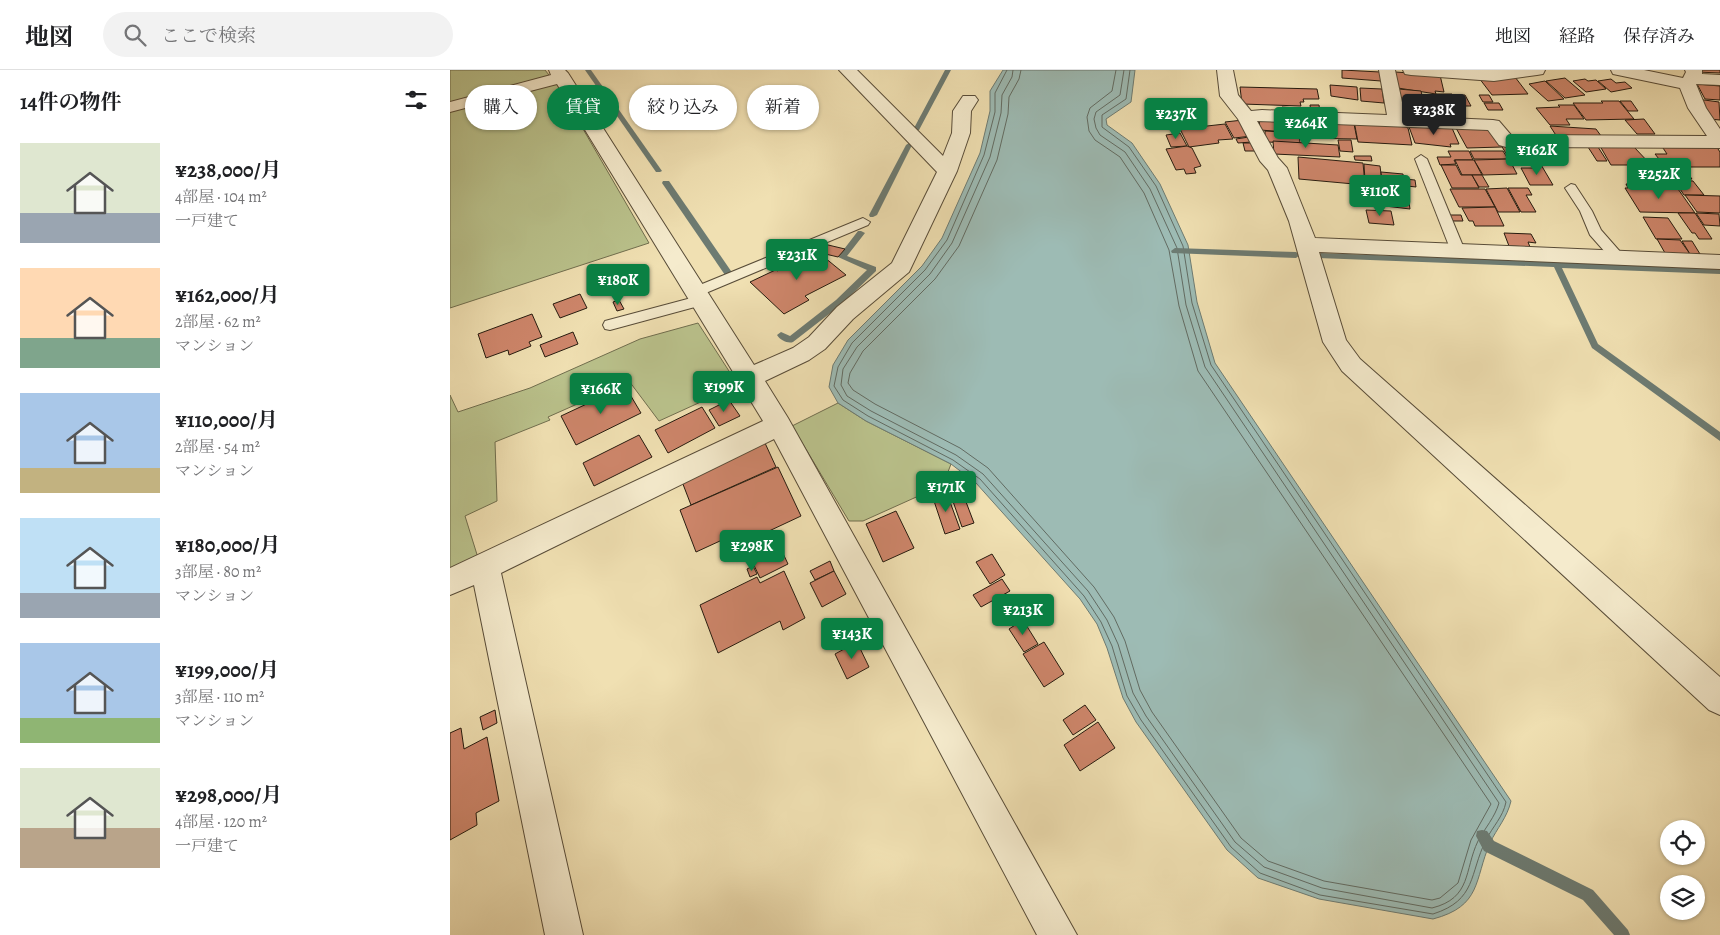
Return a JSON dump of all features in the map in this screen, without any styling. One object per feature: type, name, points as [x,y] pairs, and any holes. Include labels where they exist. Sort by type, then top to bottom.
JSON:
[{"type":"street","points":[[847,70],[947,171]]},
{"type":"street","points":[[1225,70],[1229,96],[1246,117],[1277,168],[1306,245],[1336,342],[1351,365],[1720,699]]},
{"type":"street","points":[[1387,70],[1397,121]]},
{"type":"street","points":[[1411,70],[1494,76],[1538,70]]},
{"type":"street","points":[[1619,70],[1720,80]]},
{"type":"street","points":[[450,107],[560,73],[779,425],[1058,935]]},
{"type":"street","points":[[1691,77],[1697,108],[1720,142]]},
{"type":"street","points":[[749,378],[801,354],[817,343],[845,313],[901,267],[947,171],[961,133],[962,111],[969,100]]},
{"type":"street","points":[[1246,117],[1262,115],[1447,125],[1493,125],[1506,141],[1720,142]]},
{"type":"street","points":[[1306,245],[1720,262]]},
{"type":"street","points":[[450,582],[485,567],[779,425]]},
{"type":"street","points":[[485,567],[564,935]]},
{"type":"lane","points":[[1421,158],[1458,251]]},
{"type":"lane","points":[[1571,188],[1595,232],[1618,258]]},
{"type":"lane","points":[[610,325],[698,296],[864,222]]},
{"type":"green space","points":[[450,70],[545,70],[549,75],[541,80],[523,85],[465,85],[465,101],[450,105]]},
{"type":"green space","points":[[547,84],[557,84],[547,85],[547,130],[584,130],[649,243],[450,308],[450,110],[465,106],[465,130],[537,130],[537,87]]},
{"type":"green space","points":[[698,323],[738,385],[659,421],[629,381],[548,417],[550,420],[495,442],[497,501],[465,516],[479,561],[450,572],[450,395],[458,412],[530,388],[640,339]]},
{"type":"green space","points":[[838,403],[866,421],[951,464],[943,485],[863,521],[849,521],[792,426]]},
{"type":"water","points":[[1003,70],[1135,70],[1131,102],[1106,119],[1107,125],[1132,143],[1160,184],[1188,245],[1197,302],[1215,363],[1511,801],[1490,843],[1474,890],[1460,907],[1449,914],[1433,919],[1319,899],[1258,878],[1227,850],[1136,722],[1123,698],[1097,624],[1080,599],[976,483],[951,464],[866,421],[838,403],[829,387],[833,365],[848,340],[922,266],[942,238],[980,153],[990,111],[990,91]]},
{"type":"building","points":[[1342,70],[1380,72],[1381,81],[1342,78]]},
{"type":"building","points":[[1696,70],[1720,70],[1720,73],[1697,72]]},
{"type":"building","points":[[1395,72],[1440,75],[1444,92],[1435,91],[1436,94],[1398,88]]},
{"type":"building","points":[[1515,77],[1528,94],[1492,95],[1479,78]]},
{"type":"building","points":[[1565,78],[1585,95],[1565,98],[1546,81]]},
{"type":"building","points":[[1585,79],[1588,81],[1596,80],[1606,89],[1586,92],[1573,81]]},
{"type":"building","points":[[1611,79],[1616,83],[1625,82],[1632,88],[1611,92],[1598,81]]},
{"type":"building","points":[[1545,81],[1564,99],[1548,101],[1529,84]]},
{"type":"building","points":[[1697,84],[1720,86],[1720,100],[1705,99]]},
{"type":"building","points":[[1330,85],[1357,87],[1358,100],[1331,96]]},
{"type":"building","points":[[1240,87],[1317,89],[1319,99],[1303,99],[1304,102],[1300,102],[1301,106],[1242,104]]},
{"type":"building","points":[[1360,88],[1382,89],[1384,103],[1361,101]]},
{"type":"building","points":[[1398,89],[1421,91],[1425,108],[1430,108],[1431,112],[1401,111]]},
{"type":"building","points":[[1436,94],[1452,94],[1458,106],[1442,106]]},
{"type":"building","points":[[1456,95],[1465,95],[1471,106],[1463,106]]},
{"type":"building","points":[[1479,95],[1489,95],[1493,102],[1483,102]]},
{"type":"building","points":[[1697,99],[1719,102],[1720,120],[1709,119]]},
{"type":"building","points":[[1601,101],[1619,101],[1634,119],[1586,120],[1573,103],[1603,103]]},
{"type":"building","points":[[1620,101],[1631,101],[1638,111],[1628,111]]},
{"type":"building","points":[[1484,103],[1499,103],[1503,110],[1488,110]]},
{"type":"building","points":[[1310,105],[1319,105],[1320,113],[1311,113]]},
{"type":"building","points":[[1558,105],[1574,105],[1584,119],[1566,119],[1570,125],[1550,125],[1536,108],[1560,107]]},
{"type":"building","points":[[1442,106],[1459,106],[1467,123],[1441,124],[1435,111],[1445,111]]},
{"type":"building","points":[[1282,107],[1298,108],[1299,114],[1283,113]]},
{"type":"building","points":[[1259,118],[1298,118],[1300,133],[1260,130]]},
{"type":"building","points":[[1299,118],[1354,124],[1357,139],[1301,138]]},
{"type":"building","points":[[1644,119],[1655,134],[1637,134],[1625,120]]},
{"type":"building","points":[[1243,120],[1252,136],[1234,138],[1225,122]]},
{"type":"building","points":[[1354,121],[1399,123],[1408,128],[1412,145],[1358,142]]},
{"type":"building","points":[[1225,124],[1233,139],[1218,140],[1219,143],[1189,147],[1180,129]]},
{"type":"building","points":[[1550,126],[1596,129],[1604,140],[1559,140]]},
{"type":"building","points":[[1409,127],[1452,128],[1459,144],[1450,144],[1451,147],[1415,143]]},
{"type":"building","points":[[1456,128],[1492,130],[1502,147],[1467,148]]},
{"type":"building","points":[[1265,131],[1299,133],[1300,143],[1265,142]]},
{"type":"building","points":[[1180,133],[1187,146],[1171,147],[1166,135]]},
{"type":"building","points":[[1249,137],[1252,142],[1238,143],[1236,139]]},
{"type":"building","points":[[1338,140],[1351,140],[1353,152],[1340,151]]},
{"type":"building","points":[[1273,141],[1338,145],[1340,157],[1274,154]]},
{"type":"building","points":[[1243,143],[1254,143],[1256,151],[1245,151]]},
{"type":"building","points":[[1501,145],[1510,145],[1521,162],[1511,162]]},
{"type":"building","points":[[1661,145],[1716,146],[1720,152],[1720,167],[1683,167],[1692,179],[1670,179],[1656,159],[1659,159],[1655,154],[1667,154]]},
{"type":"building","points":[[1187,146],[1192,148],[1201,166],[1194,168],[1196,173],[1186,174],[1184,169],[1176,170],[1166,149]]},
{"type":"building","points":[[1600,146],[1634,147],[1651,165],[1611,165]]},
{"type":"building","points":[[1588,147],[1598,147],[1607,161],[1597,161]]},
{"type":"building","points":[[1448,151],[1469,151],[1473,160],[1454,160],[1456,164],[1440,165],[1437,157],[1451,157]]},
{"type":"building","points":[[1470,151],[1503,151],[1508,159],[1474,159]]},
{"type":"building","points":[[1354,156],[1371,156],[1372,161],[1355,160]]},
{"type":"building","points":[[1298,157],[1363,163],[1365,185],[1299,179]]},
{"type":"building","points":[[1509,159],[1517,174],[1483,175],[1474,160]]},
{"type":"building","points":[[1455,160],[1474,160],[1482,175],[1462,175]]},
{"type":"building","points":[[1532,163],[1540,163],[1553,185],[1530,185],[1521,168],[1535,168]]},
{"type":"building","points":[[1364,164],[1380,166],[1382,182],[1365,181]]},
{"type":"building","points":[[1441,165],[1456,165],[1461,175],[1472,175],[1479,188],[1452,188]]},
{"type":"building","points":[[1381,172],[1403,174],[1404,183],[1382,181]]},
{"type":"building","points":[[1636,172],[1652,172],[1654,175],[1659,175],[1666,185],[1640,185],[1633,175],[1638,175]]},
{"type":"building","points":[[1472,175],[1482,175],[1489,187],[1479,187]]},
{"type":"building","points":[[1404,179],[1415,180],[1416,187],[1407,186]]},
{"type":"building","points":[[1674,180],[1693,181],[1704,195],[1684,195]]},
{"type":"building","points":[[1382,181],[1406,183],[1410,209],[1385,206]]},
{"type":"building","points":[[1626,184],[1632,184],[1634,188],[1678,189],[1695,213],[1640,212],[1625,188],[1628,188]]},
{"type":"building","points":[[1507,188],[1520,212],[1498,212],[1486,189]]},
{"type":"building","points":[[1508,188],[1528,188],[1532,195],[1526,195],[1536,212],[1521,212]]},
{"type":"building","points":[[1450,189],[1485,189],[1495,207],[1459,207]]},
{"type":"building","points":[[1685,195],[1720,196],[1720,213],[1697,212]]},
{"type":"building","points":[[1495,207],[1504,226],[1475,226],[1473,221],[1469,221],[1462,208]]},
{"type":"building","points":[[1366,210],[1391,211],[1394,225],[1369,223]]},
{"type":"building","points":[[1678,213],[1695,213],[1712,239],[1699,239],[1695,233],[1692,233]]},
{"type":"building","points":[[1696,213],[1719,214],[1720,226],[1704,225]]},
{"type":"building","points":[[1450,215],[1461,215],[1463,221],[1453,221]]},
{"type":"building","points":[[1643,217],[1668,218],[1682,239],[1656,239]]},
{"type":"building","points":[[1504,233],[1531,234],[1536,243],[1528,242],[1530,247],[1509,246]]},
{"type":"building","points":[[1657,239],[1680,240],[1690,254],[1665,253]]},
{"type":"building","points":[[1682,241],[1692,241],[1700,254],[1690,254]]},
{"type":"building","points":[[824,244],[845,249],[838,257],[817,252]]},
{"type":"building","points":[[819,253],[846,275],[805,296],[809,300],[784,314],[750,282],[807,255],[811,258]]},
{"type":"building","points":[[802,255],[804,257],[777,271],[775,269]]},
{"type":"building","points":[[580,294],[587,308],[560,318],[553,304]]},
{"type":"building","points":[[619,300],[624,309],[617,311],[613,302]]},
{"type":"building","points":[[532,314],[542,337],[529,342],[531,346],[509,355],[508,350],[486,358],[478,334]]},
{"type":"building","points":[[573,332],[578,344],[545,357],[540,345]]},
{"type":"building","points":[[625,386],[641,413],[576,445],[561,416]]},
{"type":"building","points":[[729,400],[740,416],[719,426],[709,410]]},
{"type":"building","points":[[702,407],[715,428],[668,453],[655,430]]},
{"type":"building","points":[[639,435],[652,457],[594,486],[583,463]]},
{"type":"building","points":[[765,443],[776,467],[691,505],[681,479]]},
{"type":"building","points":[[778,467],[801,516],[737,546],[733,535],[696,552],[680,510]]},
{"type":"building","points":[[960,486],[974,523],[962,527],[949,490]]},
{"type":"building","points":[[946,491],[960,529],[945,534],[932,495]]},
{"type":"building","points":[[896,511],[914,548],[883,562],[866,524]]},
{"type":"building","points":[[780,547],[788,564],[760,578],[752,561]]},
{"type":"building","points":[[992,554],[1005,575],[990,584],[976,562]]},
{"type":"building","points":[[830,561],[834,571],[815,580],[810,571]]},
{"type":"building","points":[[753,566],[757,574],[750,577],[747,569]]},
{"type":"building","points":[[784,571],[805,618],[783,630],[780,621],[718,653],[700,605],[757,577],[760,583]]},
{"type":"building","points":[[834,571],[846,594],[822,607],[810,583]]},
{"type":"building","points":[[1002,579],[1010,591],[981,607],[973,595]]},
{"type":"building","points":[[1007,594],[1022,617],[1008,625],[994,602]]},
{"type":"building","points":[[1023,620],[1038,644],[1024,652],[1009,629]]},
{"type":"building","points":[[857,642],[869,667],[847,679],[835,654]]},
{"type":"building","points":[[1044,642],[1064,674],[1044,687],[1023,654]]},
{"type":"building","points":[[1085,705],[1096,720],[1073,735],[1063,720]]},
{"type":"building","points":[[495,710],[497,723],[483,730],[480,717]]},
{"type":"building","points":[[1098,722],[1115,748],[1080,771],[1064,745]]},
{"type":"building","points":[[461,728],[464,749],[487,737],[499,801],[476,813],[477,825],[450,840],[450,733]]},
{"type":"waterway","points":[[588,70],[658,171]]},
{"type":"waterway","points":[[916,130],[948,70]]},
{"type":"waterway","points":[[873,215],[909,145]]},
{"type":"waterway","points":[[666,183],[728,273]]},
{"type":"waterway","points":[[781,335],[790,340],[839,302],[873,269],[842,257],[861,233]]},
{"type":"waterway","points":[[1175,251],[1296,255]]},
{"type":"waterway","points":[[1321,256],[1720,271]]},
{"type":"waterway","points":[[1557,265],[1595,346],[1720,437]]},
{"type":"waterway","points":[[1482,836],[1489,846],[1588,895],[1623,935]]}]
